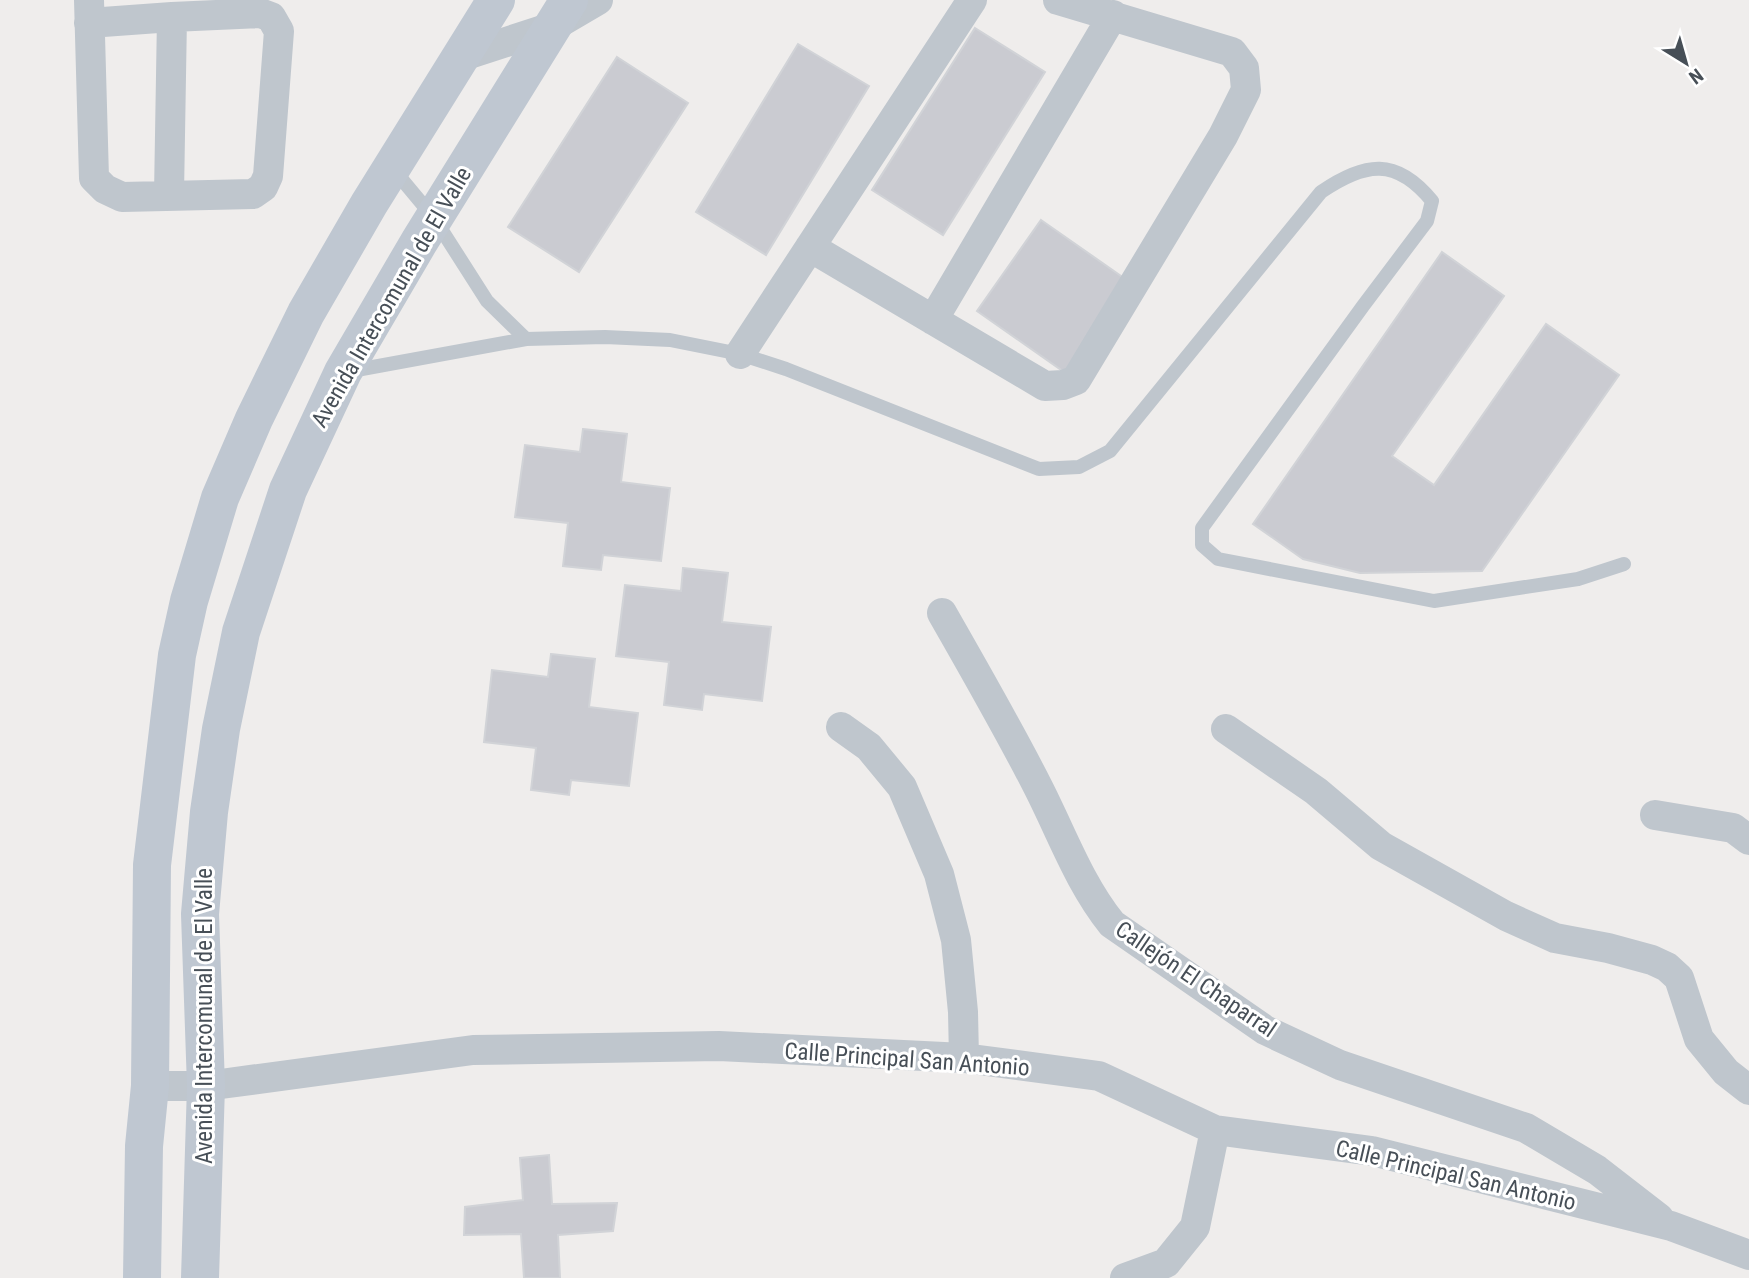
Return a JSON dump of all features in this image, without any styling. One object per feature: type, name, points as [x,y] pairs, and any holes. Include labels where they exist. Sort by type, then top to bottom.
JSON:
[{"type":"main road","points":[[142,1278],[144,1146],[150,1086],[152,864],[177,655],[189,601],[219,498],[306,313],[391,167],[495,0]]},
{"type":"main road","name":"Avenida Intercomunal de El Valle","points":[[201,1278],[206,1086],[200,914],[209,812],[221,729],[241,632],[288,489],[343,372],[560,14]]},
{"type":"street","points":[[460,57],[598,0]]},
{"type":"street","points":[[740,354],[972,0]]},
{"type":"street","points":[[810,247],[1045,386],[1063,385],[1076,380],[1223,136],[1245,90],[1244,68],[1232,52],[1058,0]]},
{"type":"street","points":[[89,11],[172,17],[260,13],[271,17],[279,31],[268,176],[263,187],[253,194],[122,197],[105,189],[94,178],[89,11]]},
{"type":"street","points":[[933,320],[1113,15]]},
{"type":"street","points":[[169,194],[172,17]]},
{"type":"street","name":"Callejón El Chaparral","points":[[942,613],[1003,719],[1062,835],[1076,870],[1093,901],[1112,924],[1265,1030],[1340,1065],[1526,1128],[1597,1170],[1671,1226]]},
{"type":"street","points":[[841,726],[869,747],[902,787],[939,874],[956,940],[963,1012],[964,1058]]},
{"type":"street","points":[[1226,730],[1316,791],[1381,846],[1506,916],[1555,938],[1608,948],[1667,967],[1679,978],[1699,1039],[1726,1072],[1749,1090]]},
{"type":"street","points":[[1655,815],[1733,828],[1749,840]]},
{"type":"street","name":"Calle Principal San Antonio","points":[[150,1086],[206,1086],[474,1051],[719,1046],[964,1058],[1099,1076],[1215,1130],[1372,1151],[1671,1226],[1749,1255]]},
{"type":"street","points":[[1125,1278],[1166,1263],[1195,1227],[1215,1130]]},
{"type":"lane","points":[[391,167],[434,218],[487,301],[526,339]]},
{"type":"lane","points":[[343,372],[526,339],[606,337],[670,340],[740,354],[786,369],[1039,469],[1079,467],[1110,452],[1321,192],[1341,178],[1366,169],[1390,169],[1417,183],[1432,201],[1427,221],[1202,528],[1202,545],[1218,559],[1434,601],[1578,579],[1624,564]]},
{"type":"building","points":[[975,28],[1045,72],[943,235],[872,190]]},
{"type":"building","points":[[798,44],[869,86],[766,255],[696,212]]},
{"type":"building","points":[[617,57],[688,103],[579,272],[508,227]]},
{"type":"building","points":[[1041,220],[1131,283],[1067,374],[977,311]]},
{"type":"building","points":[[1442,252],[1504,296],[1392,456],[1434,485],[1546,324],[1619,375],[1482,571],[1360,573],[1303,559],[1253,524]]},
{"type":"building","points":[[583,429],[627,434],[621,482],[670,488],[661,561],[603,555],[601,570],[563,566],[568,523],[515,517],[525,445],[580,452]]},
{"type":"building","points":[[683,568],[728,573],[722,622],[771,627],[762,701],[704,694],[702,710],[664,705],[669,662],[616,656],[625,585],[681,591]]},
{"type":"building","points":[[551,654],[595,659],[589,707],[638,713],[629,786],[571,780],[569,795],[531,790],[536,748],[484,742],[492,670],[548,677]]},
{"type":"building","points":[[549,1155],[552,1204],[617,1203],[613,1231],[558,1235],[560,1278],[524,1278],[521,1234],[464,1235],[465,1207],[523,1200],[520,1158]]}]
